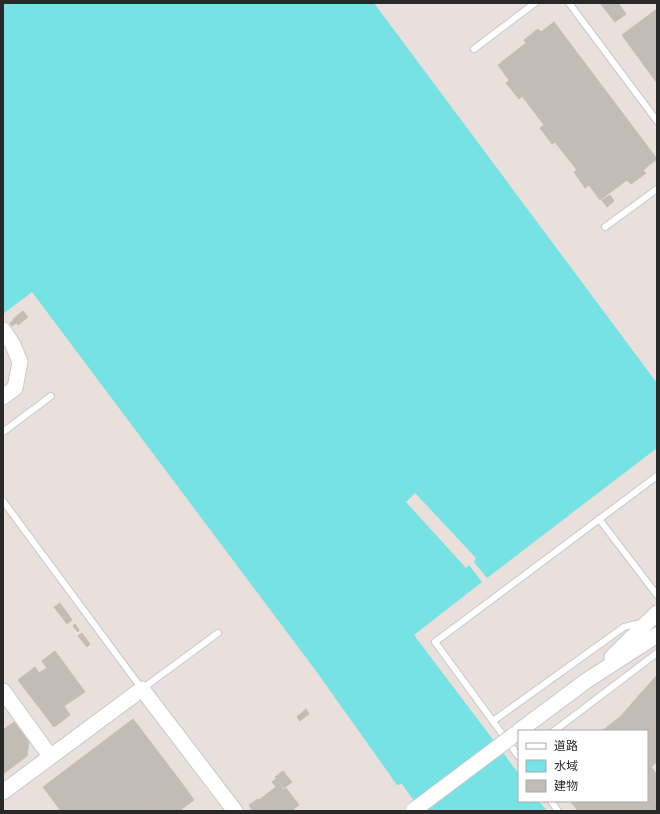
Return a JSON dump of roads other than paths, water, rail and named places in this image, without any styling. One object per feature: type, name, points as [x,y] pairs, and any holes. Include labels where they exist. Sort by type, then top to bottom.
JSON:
[{"type":"street","points":[[3,330],[12,343],[20,362],[15,388],[3,397]]},
{"type":"street","points":[[586,681],[653,616]]},
{"type":"street","points":[[520,730],[586,681],[657,635]]},
{"type":"street","points":[[3,792],[142,689],[235,811]]},
{"type":"street","points":[[3,691],[50,756]]},
{"type":"street","points":[[414,811],[517,732]]},
{"type":"lane","points":[[474,49],[535,3]]},
{"type":"lane","points":[[569,3],[657,121]]},
{"type":"lane","points":[[606,227],[657,189]]},
{"type":"lane","points":[[3,432],[51,396]]},
{"type":"lane","points":[[518,755],[436,642],[657,476]]},
{"type":"lane","points":[[3,501],[142,689],[218,633]]},
{"type":"lane","points":[[599,519],[657,595]]},
{"type":"lane","points":[[493,721],[624,627],[653,616]]},
{"type":"lane","points":[[555,730],[657,653]]},
{"type":"lane","points":[[552,802],[558,811]]},
{"type":"water","points":[[3,3],[374,3],[657,383],[657,448],[487,578],[474,562],[476,558],[415,493],[406,502],[466,568],[469,565],[482,582],[414,635],[518,773],[518,802],[540,802],[547,811],[421,811],[402,784],[397,785],[316,671],[32,292],[3,314]]}]
